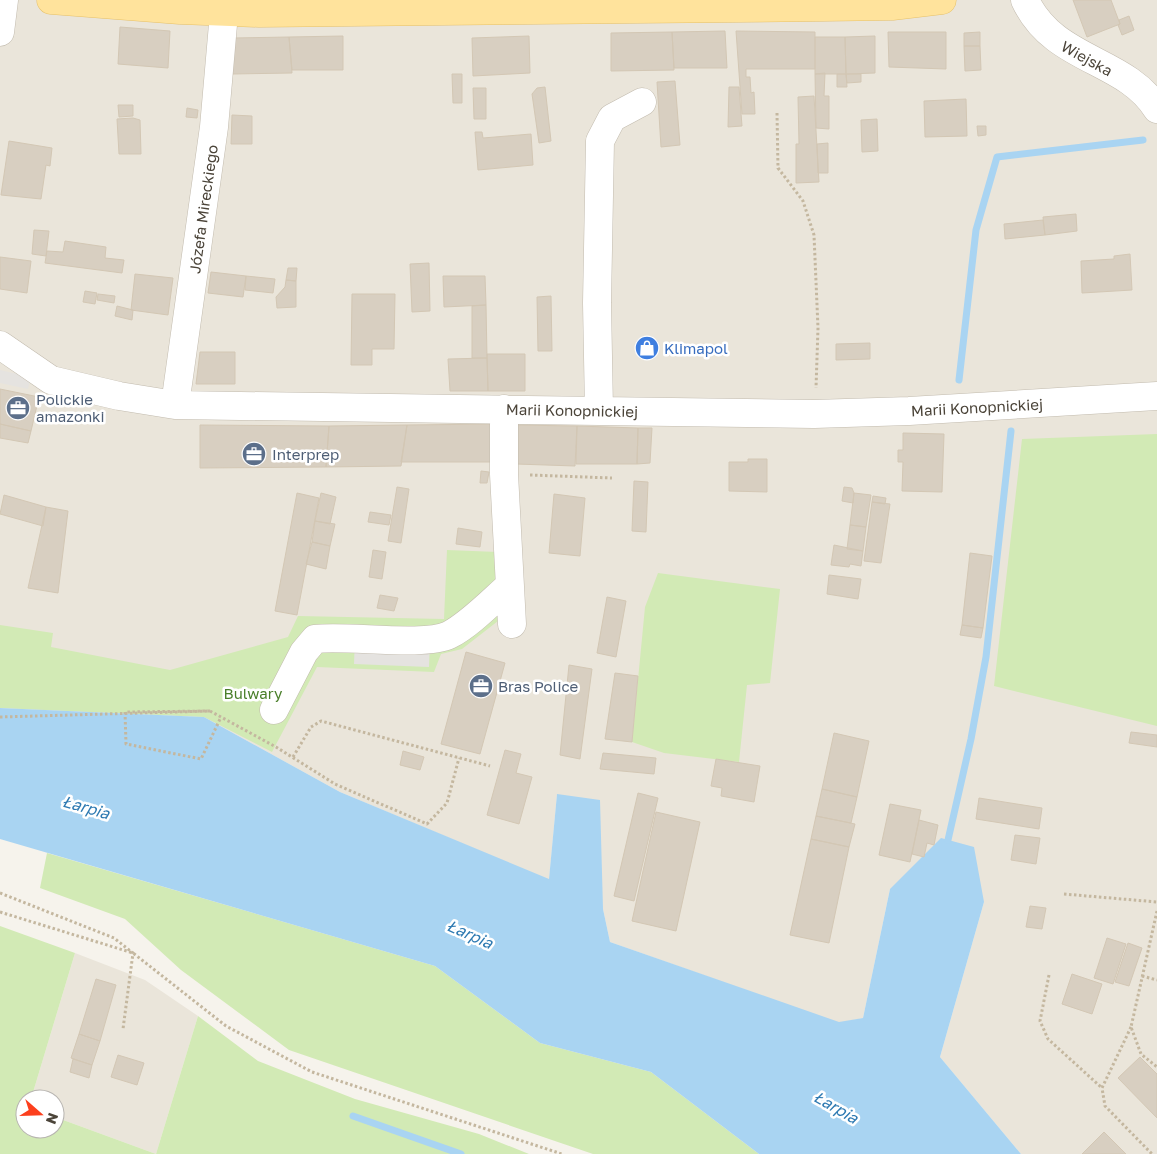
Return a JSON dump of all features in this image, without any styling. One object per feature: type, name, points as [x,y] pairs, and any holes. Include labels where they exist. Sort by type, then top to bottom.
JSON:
[{"type":"main road","points":[[50,0],[224,13],[892,6],[942,0]]},
{"type":"street","points":[[0,32],[4,0]]},
{"type":"street","name":"Wiejska","points":[[1025,0],[1035,19],[1058,42],[1133,84],[1155,103]]},
{"type":"street","name":"Józefa Mireckiego","points":[[175,405],[214,127],[224,13]]},
{"type":"street","points":[[599,410],[597,303],[600,141],[612,118],[642,102]]},
{"type":"street","name":"Marii Konopnickiej","points":[[0,345],[51,380],[119,396],[175,405],[814,414],[910,411],[1157,396]]},
{"type":"street","points":[[504,409],[504,474],[512,624]]},
{"type":"street","points":[[274,710],[304,652],[315,638],[354,637],[430,640],[449,635],[509,586]]},
{"type":"path","points":[[777,113],[778,168],[803,202],[814,235],[818,328],[814,414]]},
{"type":"path","points":[[504,474],[612,478]]},
{"type":"path","points":[[0,717],[210,711],[336,784],[427,824],[447,803],[459,758]]},
{"type":"path","points":[[125,712],[126,744],[201,759],[221,717]]},
{"type":"path","points":[[292,757],[311,727],[321,721],[490,766]]},
{"type":"path","points":[[0,893],[114,938],[226,1026],[312,1072],[562,1154]]},
{"type":"path","points":[[1064,894],[1157,902]]},
{"type":"path","points":[[1152,1154],[1105,1106],[1102,1088],[1131,1027],[1157,911]]},
{"type":"path","points":[[0,912],[133,953]]},
{"type":"path","points":[[123,1030],[133,953]]},
{"type":"path","points":[[1049,975],[1040,1021],[1048,1039],[1102,1088]]},
{"type":"path","points":[[1142,976],[1157,980]]},
{"type":"path","points":[[1131,1027],[1142,1054],[1157,1067]]},
{"type":"shaded area","points":[[0,0],[1157,0],[1157,1154],[1021,1154],[940,1057],[984,902],[890,889],[863,1018],[839,1023],[610,942],[603,909],[557,794],[549,880],[340,792],[204,717],[0,708]]},
{"type":"shaded area","points":[[0,370],[26,376],[30,381],[28,389],[0,383]]},
{"type":"shaded area","points":[[355,637],[430,640],[429,667],[354,664]]},
{"type":"shaded area","points":[[75,953],[145,980],[198,1016],[156,1154],[65,1121],[65,1089],[34,1089]]},
{"type":"green space","points":[[1157,434],[1157,726],[994,686],[1022,439]]},
{"type":"green space","name":"Bulwary","points":[[447,550],[498,552],[498,621],[462,649],[441,654],[434,672],[317,667],[272,752],[204,717],[0,708],[0,625],[53,633],[51,647],[170,670],[288,637],[298,616],[444,619]]},
{"type":"green space","points":[[658,573],[780,589],[770,683],[747,685],[739,762],[664,753],[632,742],[645,607]]},
{"type":"green space","points":[[47,853],[435,966],[540,1043],[651,1072],[759,1154],[593,1154],[289,1050],[181,970],[125,919],[40,888]]},
{"type":"green space","points":[[0,926],[75,953],[34,1089],[15,1089],[15,1139],[65,1139],[65,1121],[156,1154],[0,1154]]},
{"type":"green space","points":[[198,1016],[258,1061],[355,1099],[479,1134],[529,1154],[156,1154]]},
{"type":"water","name":"Łarpia","points":[[0,708],[204,717],[340,792],[549,879],[557,794],[600,800],[603,909],[610,942],[839,1022],[863,1018],[890,889],[941,838],[974,847],[984,902],[940,1057],[1021,1154],[759,1154],[651,1072],[540,1043],[435,966],[0,839]]},
{"type":"building","points":[[1073,0],[1111,0],[1120,24],[1087,37]]},
{"type":"building","points":[[1129,16],[1134,30],[1122,35],[1118,25],[1120,24],[1119,20]]},
{"type":"building","points":[[120,27],[170,31],[168,68],[118,64]]},
{"type":"building","points":[[725,31],[727,68],[674,68],[672,32]]},
{"type":"building","points":[[736,31],[815,32],[815,69],[746,69],[746,77],[750,77],[751,93],[754,92],[755,114],[742,114]]},
{"type":"building","points":[[672,32],[674,70],[611,71],[611,33]]},
{"type":"building","points":[[888,32],[946,32],[946,69],[889,67]]},
{"type":"building","points":[[980,32],[980,46],[964,46],[964,33]]},
{"type":"building","points":[[343,36],[343,70],[292,70],[289,37]]},
{"type":"building","points":[[529,36],[530,73],[473,76],[472,38]]},
{"type":"building","points":[[875,36],[875,73],[846,74],[845,37]]},
{"type":"building","points":[[289,37],[292,73],[232,74],[234,38]]},
{"type":"building","points":[[815,37],[845,37],[846,74],[815,74]]},
{"type":"building","points":[[964,46],[980,46],[981,70],[965,71]]},
{"type":"building","points":[[825,73],[824,96],[829,96],[829,129],[816,128],[815,74]]},
{"type":"building","points":[[452,74],[462,74],[462,103],[453,103]]},
{"type":"building","points":[[837,74],[846,74],[847,87],[837,87]]},
{"type":"building","points":[[846,74],[861,74],[861,82],[847,83]]},
{"type":"building","points":[[675,81],[680,145],[661,147],[657,82]]},
{"type":"building","points":[[545,87],[551,141],[539,143],[532,94],[537,88]]},
{"type":"building","points":[[729,87],[739,87],[742,126],[728,127]]},
{"type":"building","points":[[473,88],[486,88],[486,119],[474,119]]},
{"type":"building","points":[[814,96],[819,182],[796,183],[796,144],[799,144],[798,97]]},
{"type":"building","points":[[966,99],[967,136],[925,137],[924,101]]},
{"type":"building","points":[[118,105],[133,105],[133,116],[119,117]]},
{"type":"building","points":[[187,108],[198,110],[197,118],[186,117]]},
{"type":"building","points":[[232,115],[252,116],[252,144],[231,144]]},
{"type":"building","points":[[133,118],[140,120],[141,154],[119,154],[117,119]]},
{"type":"building","points":[[877,119],[878,151],[862,152],[861,120]]},
{"type":"building","points":[[977,126],[986,126],[986,135],[978,136]]},
{"type":"building","points":[[475,132],[482,132],[483,138],[531,134],[533,165],[478,170]]},
{"type":"building","points":[[9,141],[52,148],[50,166],[46,165],[41,199],[1,195]]},
{"type":"building","points":[[828,143],[828,173],[818,173],[817,144]]},
{"type":"building","points":[[1076,214],[1077,231],[1045,235],[1043,217]]},
{"type":"building","points":[[1043,220],[1045,235],[1005,239],[1004,224]]},
{"type":"building","points":[[34,230],[49,231],[46,256],[32,254]]},
{"type":"building","points":[[65,241],[106,247],[105,258],[124,260],[122,273],[45,263],[47,251],[63,252]]},
{"type":"building","points":[[1130,254],[1132,290],[1082,293],[1081,261],[1114,259],[1114,256]]},
{"type":"building","points":[[0,257],[31,261],[27,293],[0,289]]},
{"type":"building","points":[[429,263],[430,311],[412,312],[410,264]]},
{"type":"building","points":[[288,268],[297,268],[296,281],[286,280]]},
{"type":"building","points":[[211,272],[246,276],[243,297],[208,293]]},
{"type":"building","points":[[135,274],[173,278],[168,315],[131,310]]},
{"type":"building","points":[[246,276],[275,279],[273,293],[245,290]]},
{"type":"building","points":[[443,276],[485,276],[486,305],[444,307]]},
{"type":"building","points":[[286,280],[296,281],[296,307],[277,308],[276,297],[285,287]]},
{"type":"building","points":[[85,291],[97,293],[95,304],[83,302]]},
{"type":"building","points":[[98,294],[115,296],[114,303],[97,300]]},
{"type":"building","points":[[352,294],[395,294],[394,349],[372,349],[372,365],[351,365]]},
{"type":"building","points":[[551,296],[552,351],[538,351],[537,297]]},
{"type":"building","points":[[486,305],[487,358],[472,358],[472,306]]},
{"type":"building","points":[[117,306],[133,310],[132,320],[115,316]]},
{"type":"building","points":[[870,343],[870,359],[836,360],[836,344]]},
{"type":"building","points":[[200,352],[235,352],[235,384],[196,384]]},
{"type":"building","points":[[487,354],[525,354],[525,391],[488,391]]},
{"type":"building","points":[[487,358],[488,391],[450,391],[448,359]]},
{"type":"building","points":[[0,389],[39,397],[31,431],[0,424]]},
{"type":"building","points":[[0,424],[31,431],[28,443],[0,438]]},
{"type":"building","points":[[495,424],[491,462],[401,462],[407,425]]},
{"type":"building","points":[[200,425],[329,426],[326,467],[200,468]]},
{"type":"building","points":[[407,425],[401,466],[326,467],[329,426]]},
{"type":"building","points":[[516,425],[577,426],[575,466],[516,464]]},
{"type":"building","points":[[577,426],[638,428],[637,464],[576,464]]},
{"type":"building","points":[[638,428],[652,428],[650,463],[637,464]]},
{"type":"building","points":[[903,433],[944,434],[942,492],[902,491],[903,462],[898,462],[898,450],[903,450]]},
{"type":"building","points":[[748,459],[767,459],[767,492],[729,491],[729,462],[748,462]]},
{"type":"building","points":[[481,471],[489,472],[487,483],[480,483]]},
{"type":"building","points":[[634,481],[648,482],[646,532],[632,531]]},
{"type":"building","points":[[397,487],[409,489],[401,543],[388,541]]},
{"type":"building","points":[[844,487],[852,488],[854,493],[853,503],[842,501]]},
{"type":"building","points":[[297,493],[319,498],[297,615],[275,611]]},
{"type":"building","points":[[321,493],[336,497],[330,524],[315,521]]},
{"type":"building","points":[[854,493],[871,495],[866,527],[850,525]]},
{"type":"building","points":[[554,494],[585,498],[580,556],[549,553]]},
{"type":"building","points":[[4,495],[46,507],[43,526],[0,514]]},
{"type":"building","points":[[873,496],[886,498],[885,504],[872,502]]},
{"type":"building","points":[[872,502],[890,504],[881,563],[864,561]]},
{"type":"building","points":[[46,507],[68,511],[58,593],[28,588]]},
{"type":"building","points":[[370,512],[391,515],[389,525],[368,522]]},
{"type":"building","points":[[315,521],[335,524],[330,546],[312,542]]},
{"type":"building","points":[[850,525],[866,527],[863,551],[847,549]]},
{"type":"building","points":[[458,528],[482,532],[480,547],[456,544]]},
{"type":"building","points":[[312,542],[330,546],[326,569],[306,564]]},
{"type":"building","points":[[834,545],[863,551],[861,566],[850,564],[849,567],[831,565]]},
{"type":"building","points":[[373,550],[386,552],[382,579],[369,577]]},
{"type":"building","points":[[970,553],[992,556],[983,628],[962,625]]},
{"type":"building","points":[[829,575],[861,579],[858,599],[827,594]]},
{"type":"building","points":[[380,595],[398,598],[394,611],[377,608]]},
{"type":"building","points":[[607,597],[626,601],[616,657],[597,653]]},
{"type":"building","points":[[962,625],[983,628],[981,638],[960,635]]},
{"type":"building","points":[[466,652],[505,663],[480,754],[441,744]]},
{"type":"building","points":[[569,665],[592,669],[580,759],[560,755]]},
{"type":"building","points":[[615,673],[638,676],[632,742],[605,739]]},
{"type":"building","points":[[1131,732],[1157,735],[1157,747],[1129,743]]},
{"type":"building","points":[[834,733],[869,741],[857,797],[822,789]]},
{"type":"building","points":[[505,750],[521,754],[516,773],[532,777],[519,824],[487,815]]},
{"type":"building","points":[[403,751],[424,757],[420,770],[400,765]]},
{"type":"building","points":[[603,753],[656,758],[654,774],[600,769]]},
{"type":"building","points":[[716,759],[760,766],[754,802],[721,796],[722,788],[711,786]]},
{"type":"building","points":[[822,789],[857,797],[851,823],[816,816]]},
{"type":"building","points":[[638,793],[658,798],[634,901],[614,896]]},
{"type":"building","points":[[979,798],[1042,808],[1039,829],[976,819]]},
{"type":"building","points":[[890,804],[921,810],[910,862],[879,855]]},
{"type":"building","points":[[656,812],[700,822],[676,931],[632,921]]},
{"type":"building","points":[[816,816],[855,824],[849,847],[811,839]]},
{"type":"building","points":[[919,820],[938,825],[934,845],[927,843],[924,857],[912,854]]},
{"type":"building","points":[[1015,835],[1040,838],[1036,864],[1011,860]]},
{"type":"building","points":[[811,839],[849,847],[829,943],[790,935]]},
{"type":"building","points":[[1030,906],[1046,908],[1042,929],[1026,927]]},
{"type":"building","points":[[1107,938],[1126,944],[1113,984],[1094,978]]},
{"type":"building","points":[[1128,943],[1142,948],[1129,986],[1115,982]]},
{"type":"building","points":[[1072,974],[1102,984],[1092,1014],[1062,1004]]},
{"type":"building","points":[[96,979],[116,985],[100,1041],[79,1034]]},
{"type":"building","points":[[79,1034],[100,1041],[92,1065],[71,1058]]},
{"type":"building","points":[[118,1055],[144,1063],[137,1085],[111,1077]]},
{"type":"building","points":[[1140,1057],[1157,1074],[1157,1118],[1118,1078]]},
{"type":"building","points":[[73,1059],[92,1065],[89,1078],[70,1072]]},
{"type":"building","points":[[1104,1132],[1126,1154],[1082,1154]]},
{"type":"waterway","points":[[959,380],[976,230],[997,157],[1143,140]]},
{"type":"waterway","points":[[948,840],[971,739],[986,657],[1011,431]]},
{"type":"waterway","points":[[353,1116],[461,1154]]},
{"type":"place","name":"Klimapol","points":[[647,348]]},
{"type":"place","name":"Polickie amazonki","points":[[18,408]]},
{"type":"place","name":"Interprep","points":[[254,454]]},
{"type":"place","name":"Bras Police","points":[[481,686]]}]
